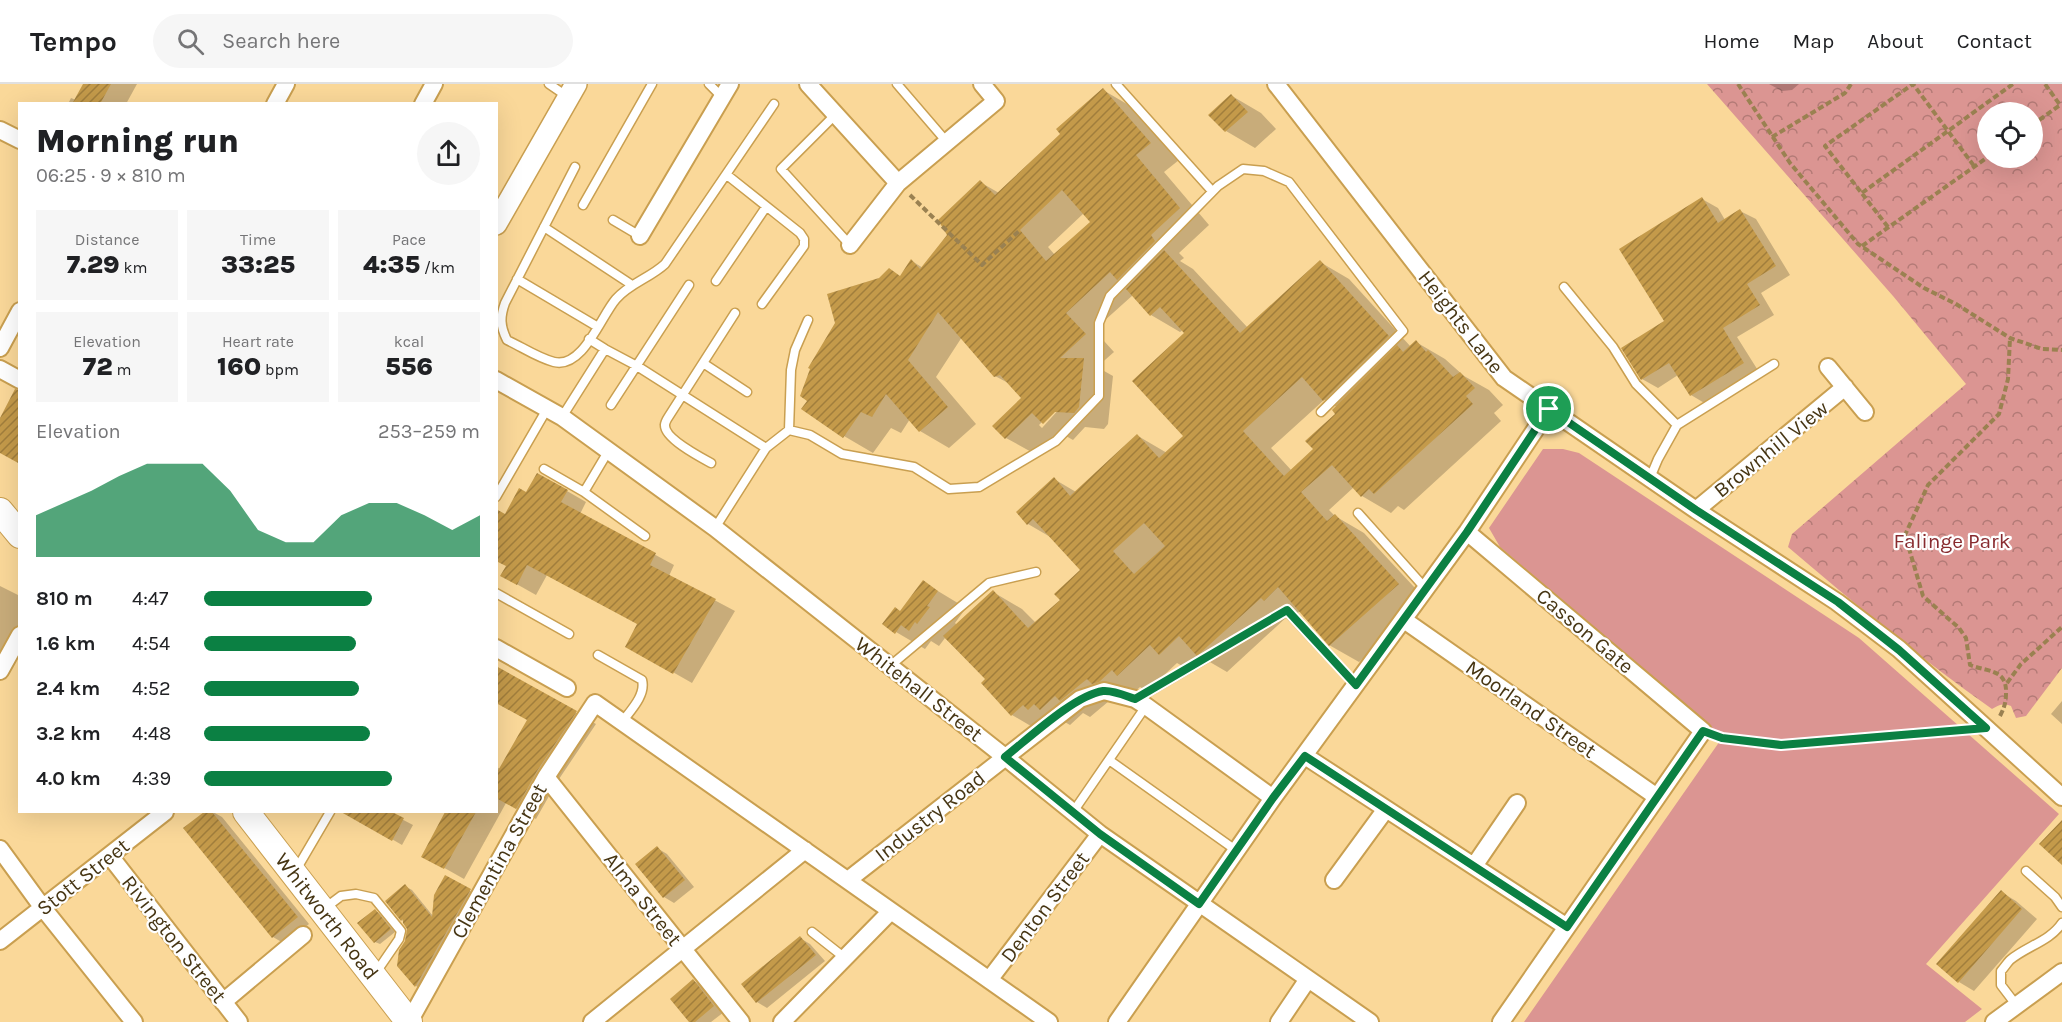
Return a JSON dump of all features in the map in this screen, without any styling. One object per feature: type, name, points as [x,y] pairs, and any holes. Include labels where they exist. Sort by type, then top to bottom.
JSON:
[{"type":"main road","points":[[0,511],[18,533]]},
{"type":"main road","name":"Whitworth Road","points":[[247,813],[409,1022]]},
{"type":"street","points":[[276,102],[286,84]]},
{"type":"street","points":[[424,102],[435,84]]},
{"type":"street","points":[[808,84],[898,183]]},
{"type":"street","points":[[850,245],[898,183],[996,101],[982,84]]},
{"type":"street","name":"Heights Lane","points":[[1276,84],[1504,378],[1696,510],[1838,602],[1899,650],[1986,728],[2059,787]]},
{"type":"street","points":[[498,220],[572,90]]},
{"type":"street","points":[[640,236],[726,91]]},
{"type":"street","points":[[0,130],[18,139]]},
{"type":"street","points":[[0,348],[18,315]]},
{"type":"street","name":"Brownhill View","points":[[1828,367],[1865,412]]},
{"type":"street","points":[[0,369],[18,379]]},
{"type":"street","name":"Whitehall Street","points":[[498,381],[555,413],[609,450],[715,528],[1100,834],[1370,1022]]},
{"type":"street","name":"Brownhill View","points":[[1696,510],[1845,387]]},
{"type":"street","points":[[1118,1022],[1273,798],[1467,532],[1549,409]]},
{"type":"street","name":"Casson Gate","points":[[1467,532],[1703,731]]},
{"type":"street","name":"Moorland Street","points":[[1404,620],[1657,797]]},
{"type":"street","points":[[0,671],[18,639]]},
{"type":"street","points":[[498,649],[567,688]]},
{"type":"street","name":"Industry Road","points":[[848,880],[1080,699],[1104,691],[1119,693],[1141,703]]},
{"type":"street","name":"Clementina Street","points":[[409,1022],[546,777],[595,703],[622,722]]},
{"type":"street","points":[[1141,703],[1273,798]]},
{"type":"street","points":[[622,722],[1049,1022]]},
{"type":"street","points":[[1501,1022],[1703,731]]},
{"type":"street","points":[[1305,756],[1567,927]]},
{"type":"street","name":"Alma Street","points":[[546,777],[741,1022]]},
{"type":"street","points":[[1474,866],[1518,803]]},
{"type":"street","points":[[1335,880],[1386,809]]},
{"type":"street","name":"Stott Street","points":[[0,941],[164,813]]},
{"type":"street","name":"Denton Street","points":[[989,980],[1100,834]]},
{"type":"street","points":[[0,849],[134,1022]]},
{"type":"street","points":[[592,1022],[805,850]]},
{"type":"street","name":"Rivington Street","points":[[110,856],[239,1022]]},
{"type":"street","points":[[782,1022],[891,911]]},
{"type":"street","points":[[223,1002],[303,935]]},
{"type":"street","points":[[1994,1022],[2062,972]]},
{"type":"street","points":[[1279,1022],[1308,979]]},
{"type":"lane","points":[[549,84],[572,90]]},
{"type":"lane","points":[[583,205],[652,84]]},
{"type":"lane","points":[[709,84],[726,91]]},
{"type":"lane","points":[[897,84],[946,141]]},
{"type":"lane","points":[[1116,84],[1212,191]]},
{"type":"lane","points":[[575,167],[505,303],[501,317],[502,328],[507,340],[554,362],[564,362],[578,356],[615,299],[632,285],[656,273],[665,264],[774,104]]},
{"type":"lane","points":[[836,114],[781,169],[850,245]]},
{"type":"lane","points":[[789,430],[810,435],[842,454],[914,467],[949,489],[979,487],[1056,441],[1099,396],[1099,323],[1110,296],[1212,191],[1243,169],[1264,171],[1289,182],[1403,331],[1321,412]]},
{"type":"lane","points":[[727,175],[800,233],[804,239],[804,246],[762,304]]},
{"type":"lane","points":[[716,281],[766,207]]},
{"type":"lane","points":[[613,220],[640,236]]},
{"type":"lane","points":[[544,227],[632,285]]},
{"type":"lane","points":[[517,279],[598,327]]},
{"type":"lane","points":[[611,405],[689,285]]},
{"type":"lane","points":[[1564,287],[1613,347],[1636,384],[1677,425]]},
{"type":"lane","points":[[711,463],[676,441],[666,431],[665,425],[735,313]]},
{"type":"lane","points":[[789,430],[791,370],[795,350],[808,320]]},
{"type":"lane","points":[[589,339],[638,366],[766,448]]},
{"type":"lane","points":[[498,494],[555,413],[605,349]]},
{"type":"lane","points":[[703,363],[747,392]]},
{"type":"lane","points":[[1650,478],[1677,425],[1774,364]]},
{"type":"lane","points":[[715,528],[766,448],[789,430]]},
{"type":"lane","points":[[584,492],[609,450]]},
{"type":"lane","points":[[544,469],[584,492],[645,536]]},
{"type":"lane","points":[[1358,513],[1425,588]]},
{"type":"lane","points":[[890,666],[989,583],[1036,572]]},
{"type":"lane","points":[[498,594],[569,634]]},
{"type":"lane","points":[[1073,813],[1109,760],[1141,703],[1287,610],[1356,685]]},
{"type":"lane","points":[[598,655],[642,680],[644,686],[641,695],[622,722]]},
{"type":"lane","points":[[1109,760],[1237,850]]},
{"type":"lane","points":[[294,873],[329,813]]},
{"type":"lane","points":[[2026,871],[2055,897],[2062,908]]},
{"type":"lane","points":[[322,910],[341,896],[356,894],[374,898],[401,930],[399,939],[374,977]]},
{"type":"lane","points":[[2017,1006],[2001,985],[2001,971],[2010,960],[2050,936],[2062,923]]},
{"type":"lane","points":[[812,932],[845,958]]},
{"type":"path","points":[[1738,84],[1790,163],[1862,246],[1924,288],[1956,304],[2010,338],[2042,349],[2062,350]]},
{"type":"path","points":[[1772,137],[1845,93],[1851,84]]},
{"type":"path","points":[[1888,227],[1825,146],[1914,84],[1974,166]]},
{"type":"path","points":[[1862,193],[2013,84]]},
{"type":"path","points":[[2043,117],[2060,105],[2045,84]]},
{"type":"path","points":[[1862,246],[1977,164]]},
{"type":"path","points":[[898,183],[982,265],[1020,230]]},
{"type":"path","points":[[1703,731],[1722,738],[1781,745],[1986,728],[2000,717],[2006,704],[2004,678],[1970,665],[1966,638],[1959,628],[1923,596],[1905,535],[1928,485],[2000,414],[2008,378],[2010,338]]},
{"type":"path","points":[[2006,684],[2021,664],[2062,627]]},
{"type":"green space","name":"Falinge Park","points":[[1707,84],[2062,84],[2062,668],[2026,716],[2016,718],[2011,706],[2001,705],[1992,709],[1914,651],[1788,547],[1792,534],[1966,384],[1893,296]]},
{"type":"green space","points":[[1543,449],[1563,449],[1579,453],[1859,638],[2059,814],[1926,964],[1982,1009],[1965,1022],[1524,1022],[1722,738],[1500,547],[1489,528]]},
{"type":"building","points":[[83,84],[111,84],[101,102],[73,102]]},
{"type":"building","points":[[1103,88],[1151,143],[1136,155],[1180,208],[1151,235],[1155,241],[1117,280],[1110,272],[1066,313],[1086,334],[1060,358],[1084,358],[1079,407],[1074,413],[1055,412],[1043,424],[1032,413],[1005,439],[992,426],[1021,398],[1000,375],[994,377],[938,312],[908,360],[948,407],[919,432],[886,394],[872,417],[861,412],[843,438],[801,409],[807,401],[800,396],[810,369],[808,368],[835,323],[827,294],[879,278],[889,268],[900,276],[911,259],[920,269],[947,235],[938,220],[980,180],[995,195],[1060,134],[1056,129]],"holes":[[[1062,190],[1090,222],[1046,261],[1020,230]]]},
{"type":"building","points":[[1231,94],[1248,112],[1225,132],[1208,115]]},
{"type":"building","points":[[1702,197],[1718,223],[1740,209],[1776,266],[1747,284],[1760,305],[1723,328],[1744,363],[1690,396],[1669,363],[1641,380],[1621,348],[1664,321],[1619,249]]},
{"type":"building","points":[[1164,250],[1240,333],[1320,260],[1389,336],[1323,401],[1302,377],[1243,431],[1284,476],[1313,449],[1305,441],[1335,414],[1332,410],[1397,345],[1403,352],[1416,340],[1453,377],[1460,372],[1475,388],[1466,396],[1473,404],[1374,494],[1369,489],[1361,497],[1332,465],[1301,492],[1327,521],[1335,514],[1399,584],[1329,646],[1278,587],[1264,601],[1261,598],[1197,656],[1179,636],[1159,655],[1150,645],[1117,676],[1112,670],[1099,682],[1092,684],[1087,679],[1060,701],[1055,696],[1040,710],[1034,704],[1028,710],[1023,705],[1011,716],[981,683],[985,679],[943,636],[993,590],[1028,628],[1060,600],[1054,594],[1080,570],[1033,519],[1027,525],[1016,512],[1054,477],[1070,496],[1137,434],[1159,458],[1183,436],[1132,381],[1184,333],[1160,307],[1150,316],[1126,289]],"holes":[[[1144,523],[1165,546],[1134,574],[1113,551]]]},
{"type":"building","points":[[15,389],[18,390],[18,463],[0,453],[0,418]]},
{"type":"building","points":[[537,473],[568,490],[561,502],[656,553],[650,565],[716,599],[673,674],[625,647],[637,624],[527,565],[517,585],[500,576],[506,566],[498,562],[498,510],[505,514],[519,488],[526,492]]},
{"type":"building","points":[[923,580],[938,591],[927,606],[930,607],[909,631],[901,625],[895,634],[882,624],[895,607],[900,611]]},
{"type":"building","points":[[498,667],[577,711],[537,771],[516,809],[498,799],[498,771],[527,720],[498,704]]},
{"type":"building","points":[[203,813],[213,813],[298,917],[272,938],[183,828]]},
{"type":"building","points":[[343,813],[394,813],[404,818],[392,841]]},
{"type":"building","points":[[444,813],[475,813],[444,869],[421,857]]},
{"type":"building","points":[[2062,820],[2062,865],[2039,844]]},
{"type":"building","points":[[657,846],[685,880],[663,898],[635,864]]},
{"type":"building","points":[[445,875],[471,889],[415,987],[397,966],[399,950],[405,941],[407,929],[403,919],[401,921],[385,901],[405,884],[432,917],[434,895]]},
{"type":"building","points":[[2001,890],[2022,909],[1958,983],[1936,964]]},
{"type":"building","points":[[375,909],[391,929],[374,943],[357,923]]},
{"type":"building","points":[[800,936],[816,955],[756,1003],[741,984]]},
{"type":"building","points":[[693,979],[714,1006],[695,1022],[689,1022],[670,999]]},
{"type":"route","points":[[1549,409],[1696,510],[1838,602],[1899,650],[1986,728],[1781,745],[1722,738],[1703,731],[1567,927],[1305,756],[1199,904],[1100,834],[1005,757],[1080,699],[1104,691],[1119,693],[1135,699],[1287,610],[1356,685],[1467,532],[1549,409]]}]
